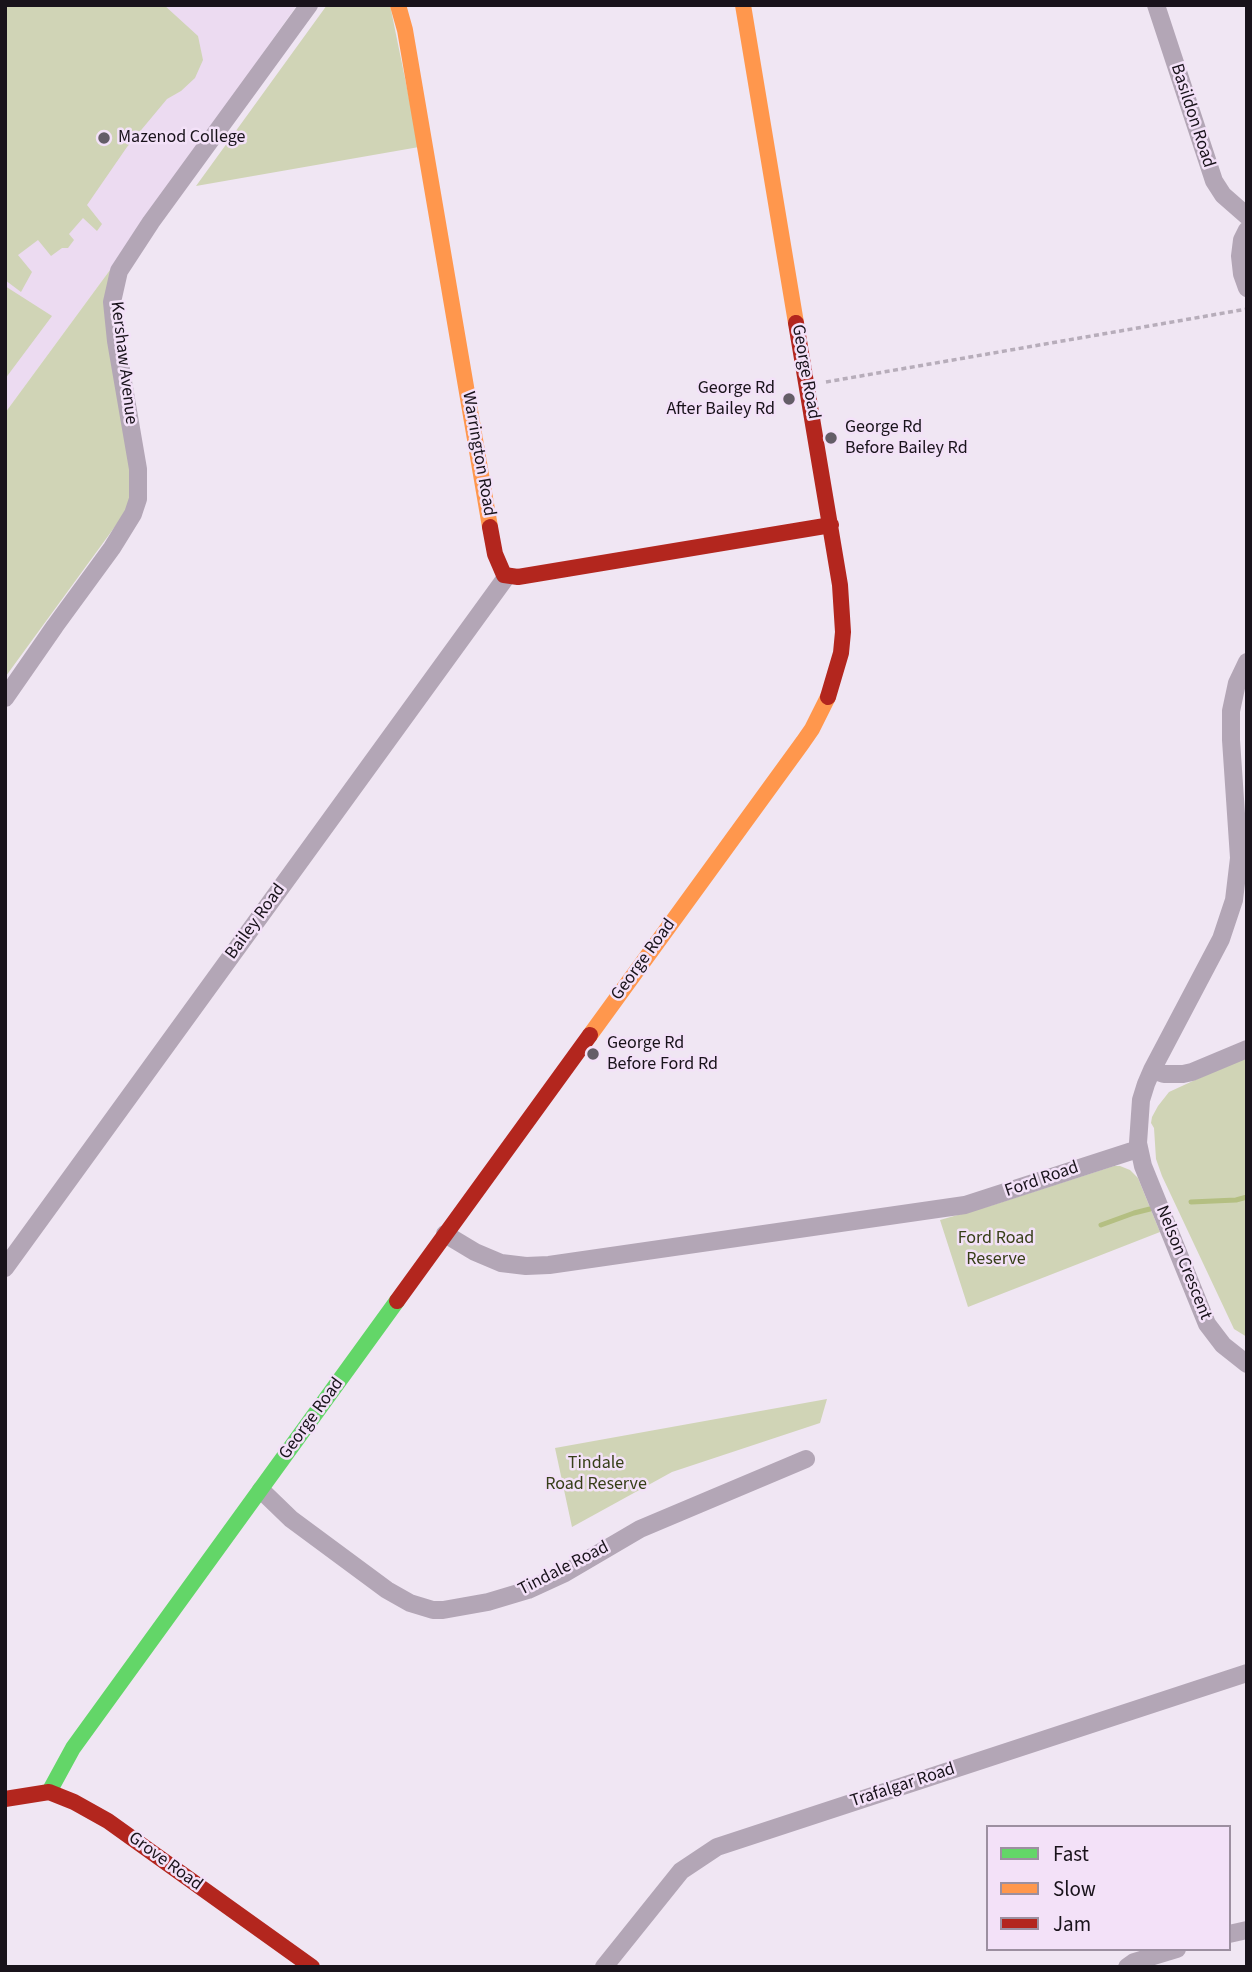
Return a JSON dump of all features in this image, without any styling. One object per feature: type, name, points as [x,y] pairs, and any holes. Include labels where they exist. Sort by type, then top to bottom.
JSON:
[{"type":"street","name":"Kershaw Avenue","points":[[5,698],[112,548],[133,514],[138,499],[138,469],[113,320],[112,302],[120,271],[151,222],[309,5]]},
{"type":"street","name":"Warrington Road","points":[[398,5],[405,30],[495,554],[502,572],[507,576]]},
{"type":"street","name":"George Road","points":[[49,1792],[73,1748],[796,752],[822,712],[836,676],[843,632],[840,585],[743,5]]},
{"type":"street","name":"Basildon Road","points":[[1156,5],[1214,181],[1223,195],[1247,216]]},
{"type":"street","points":[[1247,230],[1242,240],[1240,256],[1247,288]]},
{"type":"street","points":[[507,576],[518,577],[831,524]]},
{"type":"street","name":"Bailey Road","points":[[5,1268],[507,576]]},
{"type":"street","points":[[1138,1149],[1141,1100],[1152,1070],[1221,939],[1234,900],[1239,858],[1231,711],[1237,683],[1247,662]]},
{"type":"street","points":[[1152,1070],[1164,1074],[1183,1074],[1247,1049]]},
{"type":"street","name":"Ford Road","points":[[445,1234],[475,1252],[501,1263],[549,1265],[965,1205],[1138,1149]]},
{"type":"street","name":"Nelson Crescent","points":[[1138,1149],[1207,1324],[1223,1345],[1247,1364]]},
{"type":"street","name":"Tindale Road","points":[[261,1490],[278,1509],[387,1590],[410,1603],[443,1610],[488,1602],[528,1590],[565,1573],[640,1529],[806,1459]]},
{"type":"street","name":"Trafalgar Road","points":[[604,1967],[681,1871],[717,1847],[1247,1673]]},
{"type":"street","points":[[5,1799],[49,1792]]},
{"type":"street","name":"Grove Road","points":[[49,1792],[108,1821],[313,1967]]},
{"type":"street","points":[[1127,1967],[1134,1962],[1170,1951]]},
{"type":"path","points":[[817,383],[1247,309]]},
{"type":"shaded area","name":"Mazenod College","points":[[5,5],[297,5],[110,270],[5,413]]},
{"type":"green space","points":[[5,5],[164,5],[198,36],[203,60],[195,78],[167,99],[127,147],[87,205],[102,224],[97,231],[83,218],[69,234],[74,240],[68,248],[62,248],[51,256],[38,240],[18,255],[32,272],[21,292],[5,280]]},
{"type":"green space","points":[[327,5],[390,5],[419,147],[196,186]]},
{"type":"green space","points":[[110,270],[138,495],[6,676],[5,413]]},
{"type":"green space","points":[[5,286],[52,316],[5,379]]},
{"type":"green space","points":[[1247,1056],[1247,1337],[1234,1329],[1162,1176],[1156,1159],[1154,1128],[1151,1123],[1158,1106],[1169,1092]]},
{"type":"green space","name":"Ford Road Reserve","points":[[1114,1166],[1130,1170],[1138,1178],[1160,1232],[968,1307],[940,1220]]},
{"type":"green space","name":"Tindale Road Reserve","points":[[827,1399],[820,1423],[672,1472],[572,1527],[555,1448]]},
{"type":"waterway","points":[[1191,1202],[1247,1197]]},
{"type":"waterway","points":[[1101,1225],[1154,1208]]},
{"type":"traffic: fast","points":[[49,1792],[73,1748],[397,1301]]},
{"type":"traffic: slow","points":[[398,5],[405,30],[490,527]]},
{"type":"traffic: slow","points":[[743,5],[796,323]]},
{"type":"traffic: slow","points":[[590,1035],[803,742],[828,697]]},
{"type":"traffic: jam","points":[[796,323],[840,585],[843,632],[841,653],[828,697]]},
{"type":"traffic: jam","points":[[490,527],[495,554],[504,575],[518,577],[831,525]]},
{"type":"traffic: jam","points":[[397,1301],[590,1035]]},
{"type":"traffic: jam","points":[[5,1799],[49,1792],[74,1802],[108,1821],[312,1967]]},
{"type":"place","name":"Mazenod College","points":[[104,138]]},
{"type":"place","name":"George Rd After Bailey Rd","points":[[789,399]]},
{"type":"place","name":"George Rd Before Bailey Rd","points":[[831,438]]},
{"type":"place","name":"George Rd Before Ford Rd","points":[[593,1054]]}]
